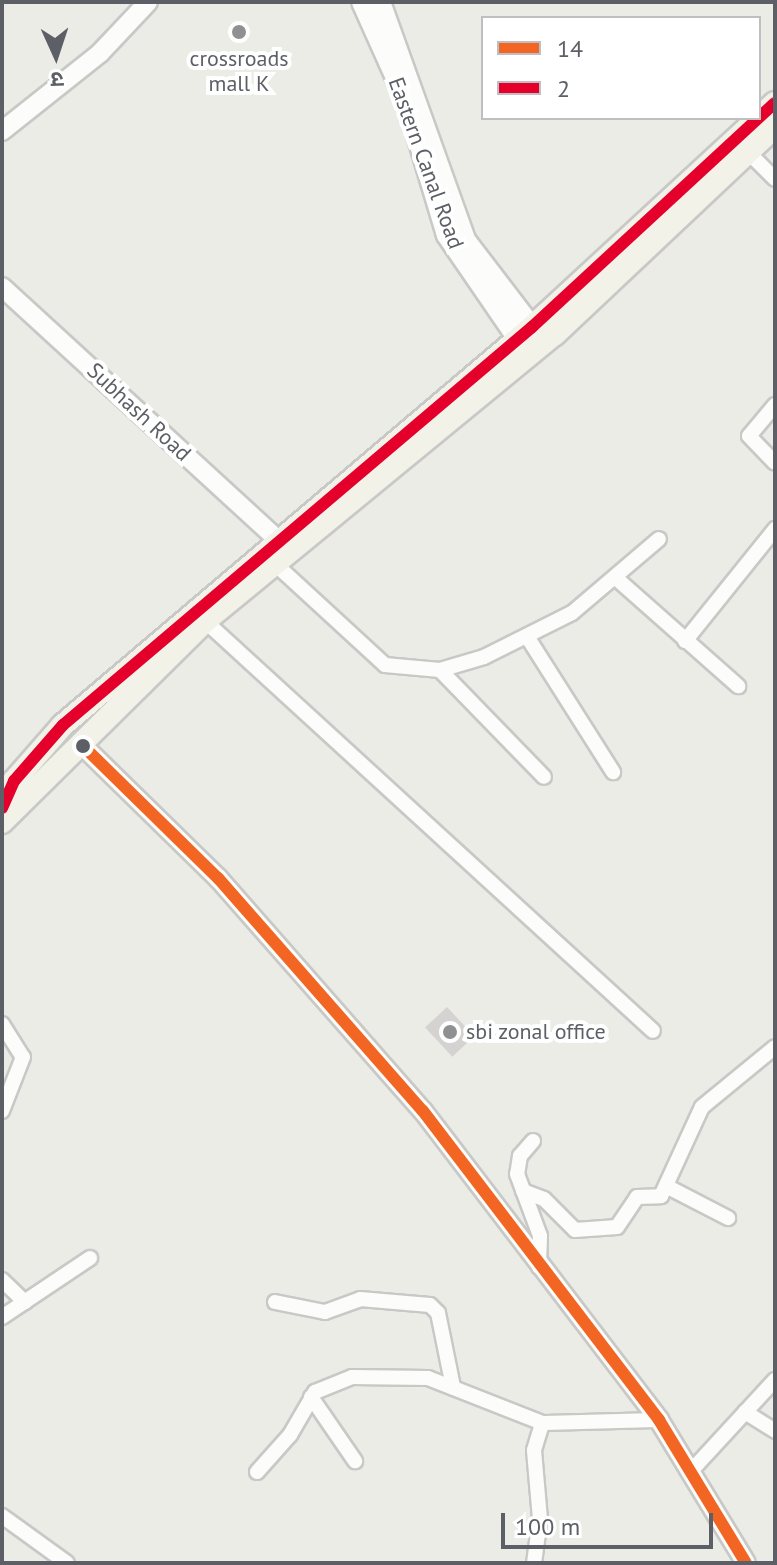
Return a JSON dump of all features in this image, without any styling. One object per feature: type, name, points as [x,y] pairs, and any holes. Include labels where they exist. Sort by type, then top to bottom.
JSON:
[{"type":"main road","name":"Eastern Canal Road","points":[[362,2],[407,102],[447,235],[531,341]]},
{"type":"main road","name":"Eastern Canal Road","points":[[380,2],[465,240],[531,341]]},
{"type":"main road","points":[[2,808],[14,781],[62,728],[276,538],[531,341],[758,120]]},
{"type":"main road","points":[[2,822],[205,621],[775,127]]},
{"type":"main road","points":[[62,728],[86,726],[81,747]]},
{"type":"street","points":[[2,131],[100,53],[148,2]]},
{"type":"street","points":[[748,152],[775,179]]},
{"type":"street","name":"Subhash Road","points":[[2,287],[276,538]]},
{"type":"street","points":[[775,405],[749,436],[775,463]]},
{"type":"street","points":[[685,641],[775,529]]},
{"type":"street","points":[[273,562],[372,656],[401,670],[440,670],[528,638],[617,579],[659,539]]},
{"type":"street","points":[[617,579],[738,686]]},
{"type":"street","points":[[205,621],[653,1031]]},
{"type":"street","points":[[528,638],[613,772]]},
{"type":"street","points":[[440,670],[544,777]]},
{"type":"street","points":[[102,767],[105,720]]},
{"type":"street","points":[[81,747],[218,878],[383,1062],[659,1420],[746,1563]]},
{"type":"street","points":[[2,1024],[23,1057],[2,1111]]},
{"type":"street","points":[[662,1191],[702,1107],[774,1049]]},
{"type":"street","points":[[533,1141],[517,1164],[523,1191],[540,1236],[539,1267]]},
{"type":"street","points":[[523,1191],[587,1233],[617,1227],[640,1196],[662,1191],[728,1218]]},
{"type":"street","points":[[2,1317],[90,1258]]},
{"type":"street","points":[[2,1280],[25,1302]]},
{"type":"street","points":[[275,1302],[325,1312],[360,1299],[430,1305],[438,1313],[453,1387]]},
{"type":"street","points":[[257,1472],[290,1435],[311,1397],[365,1375],[414,1376],[453,1387],[542,1423],[659,1420]]},
{"type":"street","points":[[691,1471],[775,1380]]},
{"type":"street","points":[[311,1397],[355,1461]]},
{"type":"street","points":[[745,1412],[775,1431]]},
{"type":"street","points":[[534,1563],[540,1519],[534,1450],[542,1423]]},
{"type":"street","points":[[2,1516],[67,1563]]},
{"type":"building","name":"sbi zonal office","points":[[447,1007],[474,1036],[452,1057],[425,1027]]},
{"type":"transit line","name":"2","points":[[761,116],[775,103]]},
{"type":"transit line","name":"2","points":[[2,808],[14,781],[63,725],[532,327],[757,120]]},
{"type":"transit line","name":"14","points":[[83,746],[218,878],[423,1111],[659,1420],[746,1563]]},
{"type":"place","name":"crossroads mall K","points":[[239,32]]},
{"type":"place","name":"sbi zonal office","points":[[450,1032]]}]
